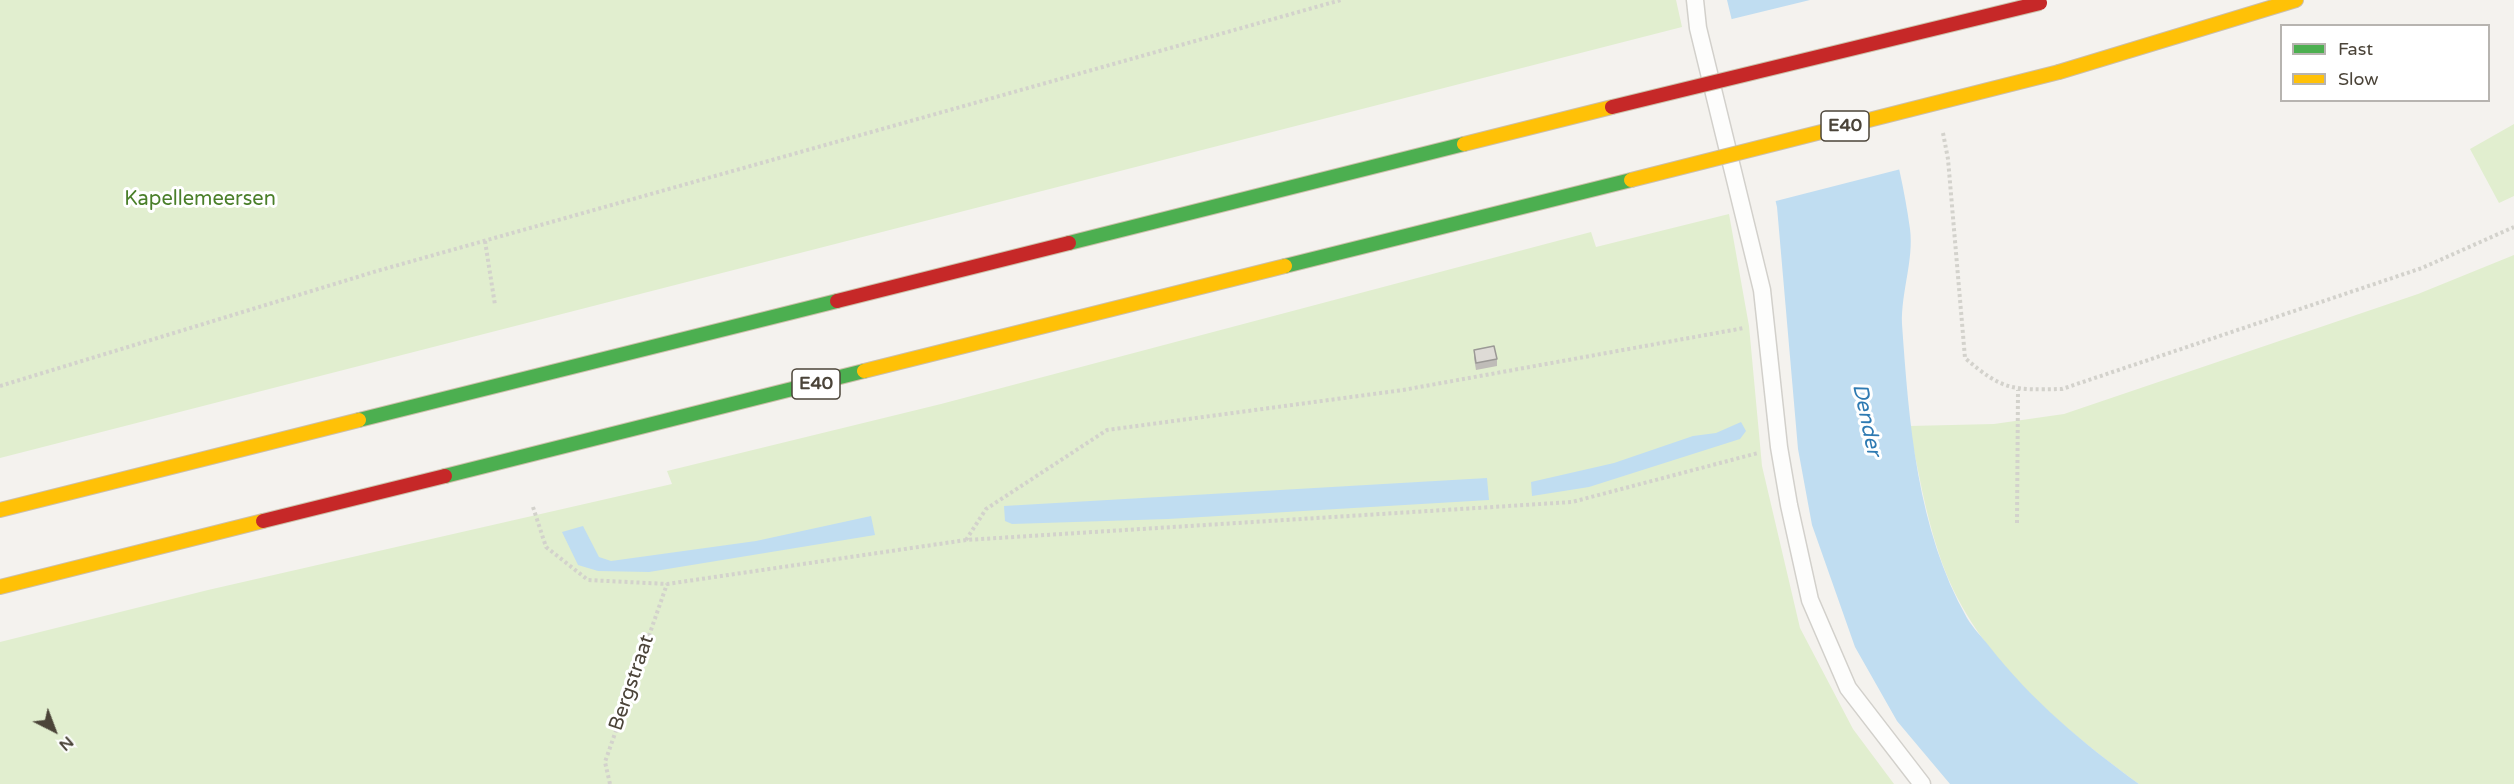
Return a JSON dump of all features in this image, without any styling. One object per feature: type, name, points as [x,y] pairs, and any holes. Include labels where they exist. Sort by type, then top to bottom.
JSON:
[{"type":"highway","name":"E40","points":[[0,587],[2058,72],[2296,0]]},
{"type":"highway","points":[[0,510],[1612,106],[2045,2]]},
{"type":"lane","points":[[1695,0],[1698,28],[1762,290],[1779,447],[1810,600],[1848,688],[1922,784]]},
{"type":"path","points":[[0,386],[485,240],[1341,0]]},
{"type":"path","points":[[1948,159],[1965,358],[1988,378],[2018,390],[2062,389],[2422,268],[2514,227]]},
{"type":"path","points":[[485,240],[495,305]]},
{"type":"path","points":[[966,540],[986,509],[1107,430],[1403,390],[1766,324]]},
{"type":"path","points":[[2017,523],[2018,390]]},
{"type":"path","points":[[532,507],[546,547],[588,580],[668,584],[966,540],[1572,502],[1779,447]]},
{"type":"path","name":"Bergstraat","points":[[610,784],[605,762],[668,584]]},
{"type":"green space","name":"Kapellemeersen","points":[[0,0],[1676,0],[1682,27],[0,458]]},
{"type":"green space","points":[[2514,124],[2514,196],[2499,203],[2470,149]]},
{"type":"green space","points":[[1729,214],[1749,326],[1762,466],[1800,628],[1853,729],[1894,784],[0,784],[0,642],[208,590],[672,484],[667,471],[941,404],[1591,232],[1596,247]]},
{"type":"green space","points":[[2514,255],[2514,784],[2139,784],[2078,737],[2021,684],[1995,655],[1972,623],[1953,590],[1939,554],[1909,426],[1994,424],[2064,414],[2418,294]]},
{"type":"water","name":"Dender","points":[[1727,0],[1853,0],[1893,142],[1906,200],[1911,241],[1902,324],[1912,437],[1926,512],[1950,584],[1967,618],[2022,685],[2098,753],[2139,784],[1950,784],[1897,721],[1855,647],[1812,525],[1798,449],[1777,207]]},
{"type":"water","points":[[1741,422],[1746,431],[1740,439],[1589,487],[1532,496],[1531,482],[1614,463],[1693,436],[1716,433]]},
{"type":"water","points":[[1487,478],[1489,500],[1168,519],[1012,524],[1005,521],[1004,506]]},
{"type":"water","points":[[871,516],[875,535],[649,572],[598,571],[578,565],[562,532],[583,526],[599,557],[611,561],[756,541]]},
{"type":"pier","points":[[1810,0],[1857,0],[1901,169],[1772,202],[1728,20]]},
{"type":"building","points":[[1494,346],[1497,359],[1476,363],[1474,350]]},
{"type":"traffic: fast","points":[[1069,243],[1464,144]]},
{"type":"traffic: fast","points":[[1285,266],[1631,180]]},
{"type":"traffic: fast","points":[[359,420],[837,301]]},
{"type":"traffic: fast","points":[[445,476],[864,371]]},
{"type":"traffic: slow","points":[[2059,72],[2296,0]]},
{"type":"traffic: slow","points":[[1631,180],[2059,72]]},
{"type":"traffic: slow","points":[[1464,144],[1612,107]]},
{"type":"traffic: slow","points":[[864,371],[1285,266]]},
{"type":"traffic: slow","points":[[0,510],[359,420]]},
{"type":"traffic: slow","points":[[0,587],[263,521]]},
{"type":"traffic: jam","points":[[1612,107],[2040,3]]},
{"type":"traffic: jam","points":[[837,301],[1069,243]]},
{"type":"traffic: jam","points":[[263,521],[445,476]]}]
